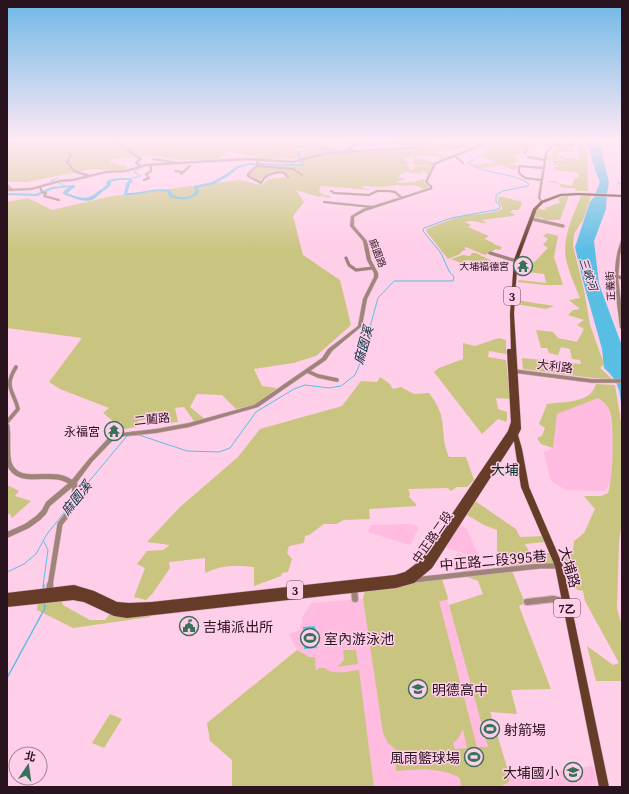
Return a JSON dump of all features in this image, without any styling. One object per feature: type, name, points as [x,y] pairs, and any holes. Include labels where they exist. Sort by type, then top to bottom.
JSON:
[{"type":"main road","points":[[540,201],[561,195],[577,193],[622,195]]},
{"type":"main road","name":"中正路二段","points":[[7,597],[48,595],[73,596],[85,599],[114,612],[127,614],[410,578],[424,562],[513,433],[514,371],[512,314],[516,260],[535,209],[540,201]]},
{"type":"main road","name":"中正路二段","points":[[514,371],[508,306],[513,260],[532,210],[540,201]]},
{"type":"main road","name":"大埔路","points":[[513,433],[518,442],[521,473],[525,487],[559,566],[604,787]]},
{"type":"main road","name":"中正路二段","points":[[7,603],[48,595]]},
{"type":"street","points":[[7,190],[29,190],[56,182],[83,177]]},
{"type":"street","points":[[144,180],[148,177]]},
{"type":"street","points":[[250,177],[258,183],[261,183],[265,177]]},
{"type":"street","name":"麻園路","points":[[324,360],[330,350],[360,326],[365,299],[376,277],[376,273],[369,260],[365,241],[352,226],[352,218],[358,213],[372,207],[431,188],[431,186],[426,182],[428,177]]},
{"type":"street","points":[[524,177],[542,180],[540,201]]},
{"type":"street","points":[[7,185],[12,190]]},
{"type":"street","points":[[40,187],[45,193],[44,196],[59,200]]},
{"type":"street","points":[[331,190],[331,192],[334,193],[369,195],[377,191],[389,191],[395,192],[402,198]]},
{"type":"street","points":[[324,202],[372,207]]},
{"type":"street","points":[[532,219],[563,226]]},
{"type":"street","name":"正義街","points":[[622,242],[618,255],[616,276],[616,288],[621,312],[622,328]]},
{"type":"street","points":[[490,253],[513,260]]},
{"type":"street","points":[[346,258],[349,265],[356,270],[373,268]]},
{"type":"street","points":[[616,276],[622,278]]},
{"type":"street","name":"二鬮路","points":[[7,535],[27,526],[38,518],[44,512],[48,504],[74,484],[90,461],[114,435],[156,431],[189,425],[245,410],[256,406],[324,360]]},
{"type":"street","points":[[7,422],[18,408],[10,391],[12,374],[16,367]]},
{"type":"street","points":[[307,371],[318,376],[337,380]]},
{"type":"street","name":"大利路","points":[[514,371],[596,381],[622,381]]},
{"type":"street","points":[[7,426],[9,436],[8,456],[12,469],[19,475],[28,477],[55,475],[74,484],[73,507],[60,524],[48,595]]},
{"type":"street","name":"中正路二段395巷","points":[[410,578],[540,566],[559,566]]},
{"type":"street","points":[[353,586],[355,599]]},
{"type":"street","points":[[528,602],[553,599],[566,602]]},
{"type":"shaded area","points":[[7,177],[52,177],[27,182],[7,182]]},
{"type":"shaded area","points":[[251,177],[263,177],[260,179],[260,182]]},
{"type":"shaded area","points":[[288,177],[399,177],[404,178],[405,180],[396,181],[398,183],[415,182],[423,179],[425,180],[424,183],[429,186],[424,190],[416,186],[409,185],[382,187],[364,186],[362,188],[371,190],[321,186],[319,191],[322,194],[330,196],[330,198],[319,197],[296,190],[304,202],[293,216],[303,255],[340,280],[351,325],[316,356],[293,363],[254,369],[262,386],[277,388],[254,405],[236,409],[222,395],[197,394],[190,407],[205,419],[194,421],[184,407],[175,408],[178,422],[160,424],[155,418],[138,421],[136,427],[120,430],[121,422],[114,422],[103,413],[109,408],[60,389],[49,382],[82,338],[7,328],[7,202],[28,198],[52,210],[112,196],[239,180],[262,185],[268,179]]},
{"type":"shaded area","points":[[588,177],[588,191],[576,191],[575,188],[562,188],[559,184],[546,181],[556,181],[557,183],[572,186],[574,179]]},
{"type":"shaded area","points":[[569,195],[560,220],[543,220],[543,218],[534,217],[538,208],[544,210],[547,209],[544,208],[560,202],[558,200],[560,199],[558,198]]},
{"type":"shaded area","points":[[499,196],[522,202],[519,210],[513,210],[510,212],[515,215],[482,220],[487,223],[471,221],[465,222],[471,225],[468,227],[489,236],[484,239],[502,247],[500,250],[496,249],[485,255],[466,247],[464,248],[466,250],[462,251],[460,254],[448,259],[426,231],[427,229],[459,217],[488,213],[502,209],[502,206],[498,202]]},
{"type":"shaded area","points":[[581,196],[591,196],[584,218],[574,234],[573,246],[584,290],[590,325],[604,364],[600,368],[612,379],[523,369],[522,358],[581,364],[580,360],[572,359],[570,349],[561,347],[558,355],[549,353],[547,348],[541,348],[536,330],[553,332],[558,338],[577,342],[584,329],[577,325],[584,320],[568,315],[573,310],[580,309],[569,300],[580,298],[572,279],[565,251],[569,227]]},
{"type":"shaded area","points":[[547,233],[558,236],[554,257],[563,285],[518,282],[519,280],[546,283],[544,274],[520,271],[520,267],[529,266],[532,264],[548,248],[543,245],[548,239],[543,236]]},
{"type":"shaded area","points":[[472,253],[476,253],[492,261],[486,267],[468,260],[461,263],[451,259],[463,255],[470,256]]},
{"type":"shaded area","points":[[516,300],[554,306],[546,309],[516,304]]},
{"type":"shaded area","points":[[499,338],[506,340],[506,354],[489,351],[488,357],[506,360],[510,399],[496,398],[498,409],[507,412],[507,419],[506,422],[498,419],[482,434],[434,372],[439,368],[463,359],[463,343],[475,346]]},
{"type":"shaded area","points":[[380,377],[390,384],[393,389],[401,387],[414,394],[429,393],[437,405],[441,415],[445,443],[449,457],[466,457],[474,480],[467,487],[457,487],[451,491],[448,488],[408,489],[410,494],[409,497],[416,504],[416,506],[369,509],[370,519],[344,520],[336,524],[324,524],[309,535],[305,536],[304,543],[289,546],[287,553],[292,559],[288,572],[282,573],[281,576],[254,586],[254,567],[229,566],[217,568],[205,573],[205,558],[169,562],[170,568],[153,593],[146,600],[134,597],[145,568],[137,564],[147,551],[163,550],[170,545],[147,542],[180,507],[238,457],[260,429],[342,406],[361,381],[377,382]]},
{"type":"shaded area","points":[[596,384],[615,385],[622,428],[622,521],[619,542],[617,608],[622,627],[622,681],[596,681],[587,646],[613,665],[619,663],[585,601],[583,591],[571,586],[567,569],[563,564],[565,553],[573,549],[574,541],[584,533],[595,509],[584,496],[601,496],[608,493],[613,451],[612,426],[609,409],[598,398],[557,414],[553,448],[541,444],[537,438],[542,436],[545,428],[539,424],[547,404],[570,402],[582,399],[591,393]]},
{"type":"shaded area","points":[[598,397],[609,408],[613,440],[611,481],[605,491],[566,490],[552,482],[550,479],[544,452],[553,448],[556,414]]},
{"type":"shaded area","points":[[7,485],[19,491],[15,496],[31,501],[12,518],[10,514],[7,514]]},
{"type":"shaded area","points":[[475,501],[516,529],[520,537],[543,536],[545,542],[525,544],[530,553],[550,553],[555,564],[537,562],[505,568],[497,551],[497,530],[484,525],[467,515]]},
{"type":"shaded area","points":[[412,524],[419,527],[410,545],[368,532],[371,525]]},
{"type":"shaded area","points":[[460,524],[466,528],[480,558],[446,548]]},
{"type":"shaded area","points":[[457,553],[478,559],[483,570],[471,572],[452,567]]},
{"type":"shaded area","name":"明德高中","points":[[512,571],[525,603],[519,606],[551,689],[511,690],[517,714],[490,712],[510,777],[509,782],[499,787],[461,787],[460,778],[453,774],[437,770],[420,769],[396,771],[395,749],[388,743],[383,733],[363,599],[365,590],[442,579],[448,598],[447,600],[439,601],[477,747],[488,747],[449,605],[483,594],[478,581],[465,576]],"holes":[[[463,729],[467,748],[455,749],[453,743],[458,739]]]},
{"type":"shaded area","name":"明德高中","points":[[445,592],[472,688],[484,690],[510,777],[593,766],[598,787],[374,787],[361,690],[315,671],[309,657],[297,650],[289,634],[299,630],[302,623],[302,618],[311,603]]},
{"type":"shaded area","points":[[61,600],[63,605],[90,620],[105,620],[110,614],[150,615],[150,617],[73,628],[37,610],[38,602]]},
{"type":"shaded area","points":[[297,650],[309,657],[315,657],[316,671],[319,668],[325,668],[332,672],[359,670],[374,787],[232,787],[232,760],[210,741],[207,723]]},
{"type":"shaded area","points":[[343,650],[356,650],[358,664],[337,667],[344,660]]},
{"type":"shaded area","points":[[110,714],[122,719],[104,748],[92,743]]},
{"type":"water","name":"三峽河","points":[[598,177],[608,177],[609,183],[606,209],[594,241],[599,284],[622,346],[622,412],[621,399],[616,383],[604,368],[602,349],[575,247],[590,202],[594,197],[600,182]]},
{"type":"water","name":"室內游泳池","points":[[315,626],[317,648],[304,649],[303,627]]},
{"type":"waterway","points":[[130,179],[137,177]]},
{"type":"waterway","points":[[7,194],[37,195],[52,188],[74,186],[64,193],[78,198],[89,199],[94,197],[109,185],[109,181],[130,179],[131,181],[128,184],[125,194],[163,190],[169,191],[171,196],[178,198],[189,198],[197,192],[195,187],[213,183],[224,177]]},
{"type":"waterway","name":"麻園溪","points":[[76,497],[127,436],[139,435],[187,451],[219,452],[230,448],[256,412],[294,389],[305,385],[329,388],[341,386],[355,375],[359,366],[364,339],[370,327],[378,298],[394,281],[453,281],[454,277],[449,271],[441,253],[423,231],[424,228],[451,218],[500,208],[500,205],[496,202],[496,195],[503,191],[528,186],[529,184],[515,177]]},
{"type":"waterway","points":[[54,181],[51,181],[57,178]]},
{"type":"waterway","points":[[57,182],[65,186]]},
{"type":"waterway","name":"麻園溪","points":[[7,572],[24,564],[36,554],[47,534],[72,503]]},
{"type":"waterway","points":[[43,586],[48,550],[44,542]]},
{"type":"waterway","points":[[43,589],[44,585]]},
{"type":"waterway","points":[[7,678],[45,608],[44,602]]},
{"type":"place","name":"大埔福德宮","points":[[523,266]]},
{"type":"place","name":"永福宮","points":[[114,431]]},
{"type":"place","name":"吉埔派出所","points":[[189,626]]},
{"type":"place","name":"室內游泳池","points":[[310,638]]},
{"type":"place","name":"明德高中","points":[[418,689]]},
{"type":"place","name":"射箭場","points":[[490,729]]},
{"type":"place","name":"風雨籃球場","points":[[474,757]]},
{"type":"place","name":"大埔國小","points":[[573,772]]},
{"type":"district","name":"大埔","points":[[505,469]]}]
